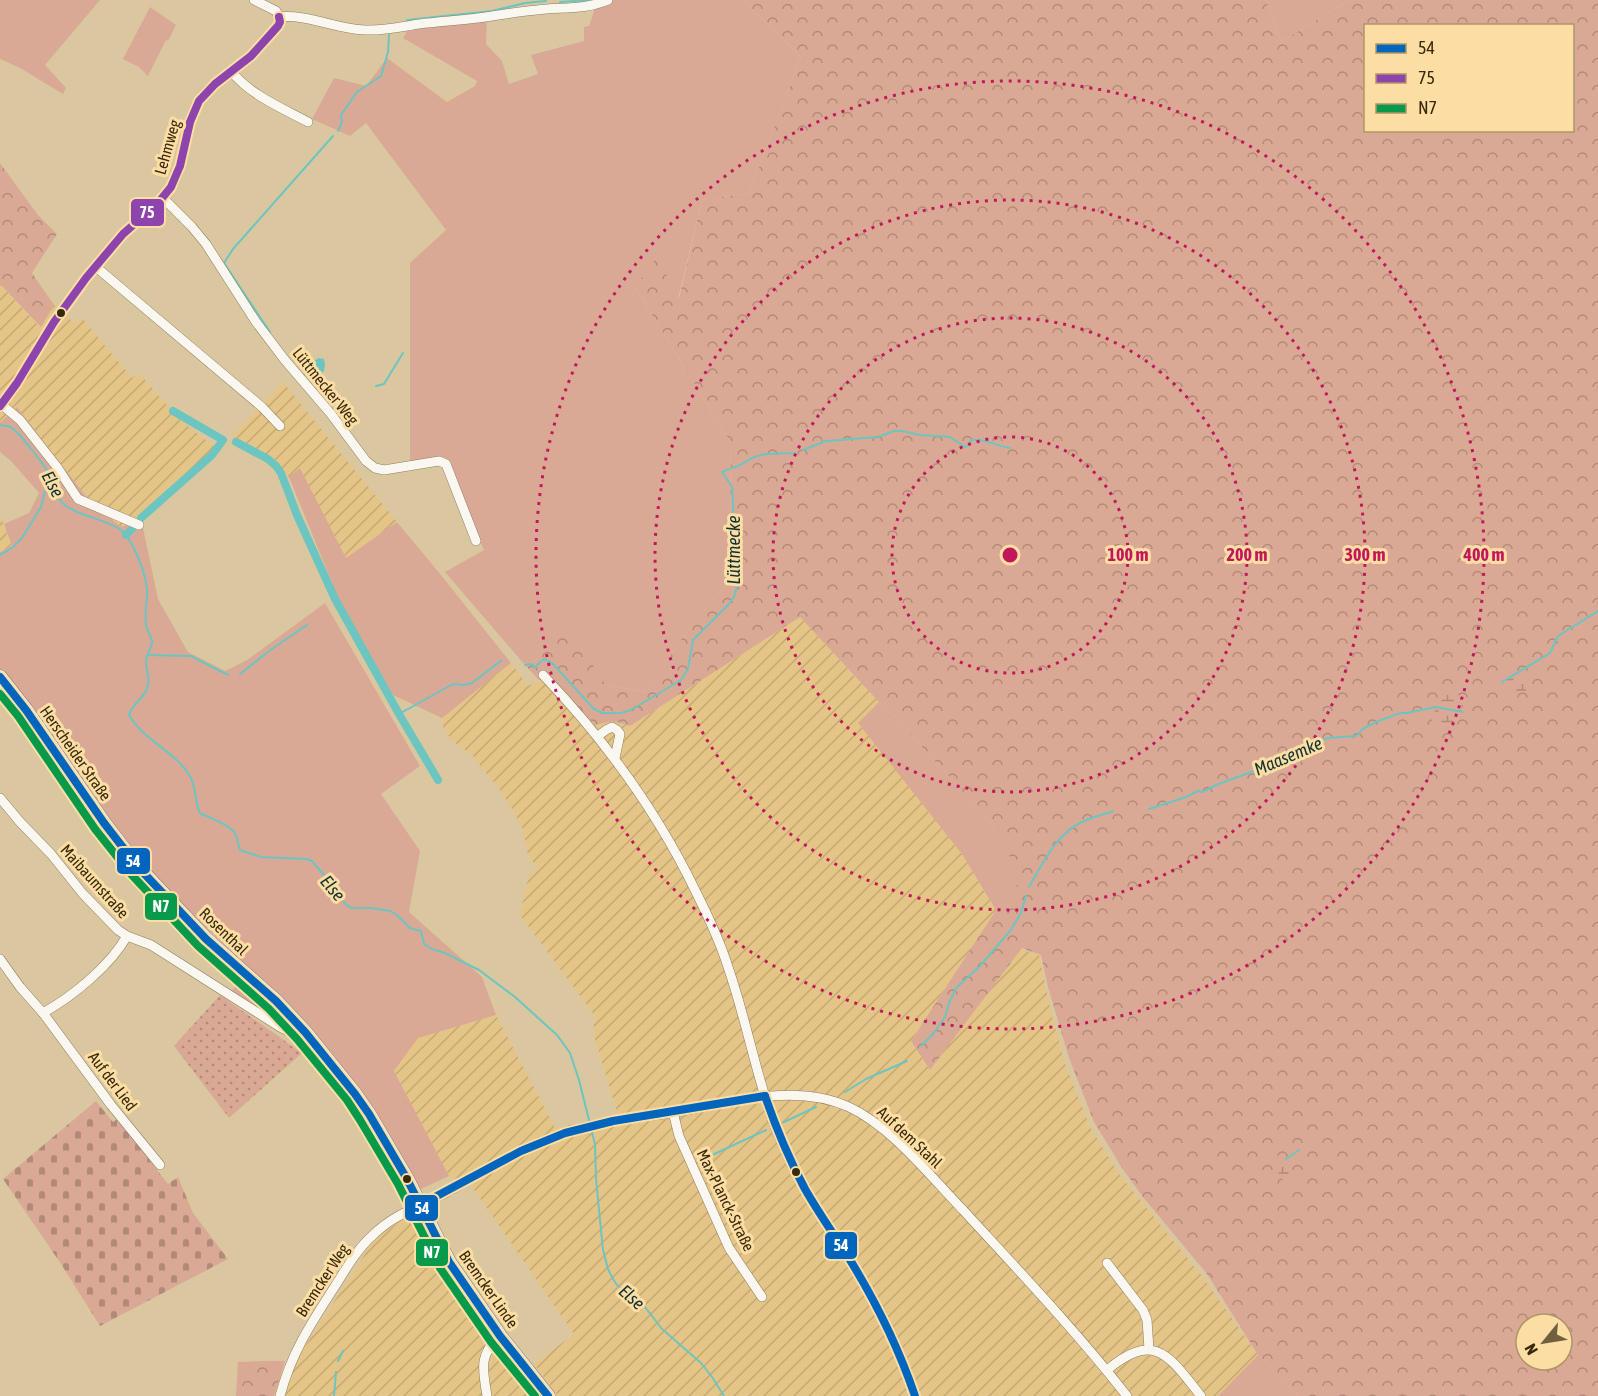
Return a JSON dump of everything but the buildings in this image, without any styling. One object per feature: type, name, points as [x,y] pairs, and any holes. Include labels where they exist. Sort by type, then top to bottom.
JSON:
[{"type":"main road","name":"Herscheider Straße","points":[[0,677],[39,728],[124,850]]},
{"type":"main road","name":"Rosenthal","points":[[124,850],[206,939],[276,1001],[305,1032]]},
{"type":"main road","name":"Bremcker Linde","points":[[305,1032],[369,1114],[407,1179],[449,1262],[501,1336],[548,1396]]},
{"type":"street","points":[[254,0],[276,11],[279,17],[378,31],[538,9],[590,6],[609,0]]},
{"type":"street","name":"Lehmweg","points":[[1,406],[60,312],[130,227],[171,187],[178,174],[189,123],[200,99],[210,87],[247,60],[278,26],[279,17]]},
{"type":"street","points":[[231,71],[253,91],[308,122]]},
{"type":"street","name":"Lüttmecker Weg","points":[[160,200],[192,227],[206,244],[256,322],[366,461],[375,468],[384,470],[439,461],[446,464],[476,541]]},
{"type":"street","points":[[96,267],[262,408],[280,426]]},
{"type":"street","points":[[1,406],[20,420],[57,467],[78,499],[139,525]]},
{"type":"street","points":[[543,675],[615,758],[651,810],[685,869],[719,941],[729,968],[777,1132],[806,1192],[864,1282],[884,1320],[915,1396]]},
{"type":"street","points":[[598,736],[606,729],[617,729],[620,734],[615,758]]},
{"type":"street","name":"Maibaumstraße","points":[[0,798],[51,854],[83,894],[118,930],[151,945],[280,1027],[293,1034],[305,1032]]},
{"type":"street","points":[[43,1013],[82,986],[120,948],[127,936]]},
{"type":"street","name":"Auf der Lied","points":[[0,959],[111,1105],[160,1165]]},
{"type":"street","name":"Auf dem Stahl","points":[[420,1205],[521,1151],[583,1128],[765,1096],[797,1095],[834,1101],[862,1113],[918,1162],[1062,1318],[1127,1396]]},
{"type":"street","name":"Max-Planck-Straße","points":[[673,1112],[679,1136],[729,1248],[762,1297]]},
{"type":"street","name":"Bremcker Weg","points":[[280,1396],[297,1347],[359,1250],[384,1226],[420,1205]]},
{"type":"street","points":[[1107,1263],[1148,1320],[1149,1349]]},
{"type":"street","points":[[487,1396],[484,1361],[486,1352],[491,1344],[501,1336]]},
{"type":"street","points":[[1107,1370],[1129,1354],[1149,1349],[1173,1361],[1201,1396]]},
{"type":"shaded area","points":[[0,284],[40,327],[54,305],[75,324],[82,318],[132,378],[139,373],[181,421],[219,450],[147,515],[123,527],[116,523],[88,499],[9,414],[0,422]]},
{"type":"shaded area","points":[[283,382],[397,522],[346,559],[300,468],[289,477],[280,465],[232,436]]},
{"type":"shaded area","points":[[0,515],[12,546],[0,552]]},
{"type":"shaded area","points":[[800,617],[879,702],[859,723],[962,854],[996,910],[911,1041],[930,1069],[1021,949],[1039,955],[1065,1064],[1090,1127],[1119,1174],[1202,1276],[1258,1355],[1218,1396],[558,1396],[534,1364],[574,1334],[471,1185],[449,1176],[394,1071],[418,1038],[496,1015],[555,1128],[618,1115],[593,1033],[595,1016],[520,915],[529,875],[538,869],[528,855],[523,830],[499,789],[472,755],[454,742],[444,731],[442,718],[511,663],[528,686],[549,674],[595,725],[613,721],[630,726]]},
{"type":"shaded area","points":[[412,1213],[482,1328],[481,1341],[493,1355],[500,1354],[533,1384],[542,1396],[285,1396],[296,1360],[374,1240]]},
{"type":"green space","points":[[0,0],[100,0],[45,65],[66,88],[63,94],[20,68],[0,59]]},
{"type":"green space","points":[[611,0],[743,0],[801,57],[749,193],[702,200],[678,299],[635,287],[731,443],[730,490],[734,576],[680,641],[647,692],[606,685],[563,621],[536,660],[524,664],[445,572],[484,550],[445,460],[410,464],[410,263],[446,230],[366,123],[350,136],[312,119],[334,78],[366,86],[387,58],[447,102],[475,86],[477,81],[403,38],[408,30],[487,20],[486,44],[502,61],[509,84],[538,74],[531,55],[584,41],[584,27],[589,26],[595,8]]},
{"type":"green space","points":[[743,0],[1266,0],[1281,42],[1349,0],[1598,0],[1598,1396],[1298,1396],[1258,1355],[1207,1274],[1143,1197],[1094,1122],[1069,1058],[1041,955],[1022,948],[930,1070],[911,1041],[996,910],[1022,879],[991,823],[800,617],[630,726],[613,721],[595,725],[549,675],[539,680],[524,664],[536,660],[563,620],[606,685],[647,692],[680,641],[734,576],[730,490],[731,443],[635,287],[657,257],[679,298],[702,200],[749,193],[801,57]]},
{"type":"green space","points":[[1266,0],[1349,0],[1281,42]]},
{"type":"green space","points":[[150,7],[176,25],[148,76],[139,67],[123,59]]},
{"type":"green space","points":[[0,163],[38,215],[57,234],[32,273],[54,305],[41,327],[0,284]]},
{"type":"green space","points":[[17,407],[88,499],[123,527],[125,525],[143,528],[158,599],[188,652],[225,671],[247,660],[325,603],[420,766],[381,794],[420,851],[409,912],[482,977],[496,1015],[418,1038],[394,1071],[449,1176],[419,1190],[388,1131],[356,1085],[305,1025],[143,865],[0,670],[0,552],[12,546],[4,524],[29,513],[39,493],[0,452],[0,422]]},
{"type":"green space","points":[[300,468],[346,558],[397,522],[511,663],[442,718],[393,695],[339,600],[289,477]]},
{"type":"green space","points":[[1522,670],[1526,692],[1505,695],[1502,682]]},
{"type":"green space","points":[[1454,690],[1465,703],[1449,730],[1435,728],[1431,723],[1438,701]]},
{"type":"green space","points":[[879,702],[991,823],[1023,879],[996,910],[962,854],[858,723]]},
{"type":"green space","points":[[242,980],[288,1022],[281,1021],[229,993]]},
{"type":"green space","points":[[220,995],[302,1053],[229,1118],[174,1046]]},
{"type":"green space","points":[[96,1101],[113,1122],[117,1119],[168,1184],[178,1177],[193,1213],[228,1259],[100,1326],[3,1179]]},
{"type":"green space","points":[[1278,1155],[1286,1159],[1290,1170],[1291,1181],[1288,1189],[1275,1167]]},
{"type":"green space","points":[[1258,1355],[1298,1396],[1218,1396]]},
{"type":"green space","points":[[285,1361],[274,1396],[236,1396],[238,1362]]},
{"type":"water","points":[[319,358],[324,359],[324,371],[315,377],[309,372],[309,363]]},
{"type":"waterway","points":[[560,2],[589,0]]},
{"type":"waterway","points":[[407,20],[492,11],[525,3],[546,1]]},
{"type":"waterway","points":[[338,131],[342,122],[341,115],[357,92],[381,76],[388,52],[389,35]]},
{"type":"waterway","points":[[270,332],[224,263],[233,249],[333,136]]},
{"type":"waterway","points":[[376,386],[384,384],[403,353]]},
{"type":"waterway","points":[[141,518],[212,455],[223,440],[173,411]]},
{"type":"waterway","name":"Else","points":[[0,425],[13,429],[32,450],[53,479],[57,495],[65,505],[121,530],[134,549],[146,581],[146,626],[152,644],[146,659],[149,679],[147,690],[129,715],[142,732],[177,760],[190,776],[200,813],[233,831],[240,850],[261,857],[312,861],[346,905],[352,908],[390,911],[410,928],[421,931],[424,944],[479,970],[515,997],[557,1035],[570,1053],[590,1124]]},
{"type":"waterway","name":"Lüttmecke","points":[[803,450],[826,441],[878,437],[894,431],[950,437],[965,447],[971,440],[976,440],[1010,448]]},
{"type":"waterway","points":[[236,442],[268,459],[281,473],[297,515],[335,599],[438,780]]},
{"type":"waterway","name":"Lüttmecke","points":[[525,665],[532,664],[534,668],[544,659],[552,663],[594,709],[602,713],[621,713],[631,710],[681,680],[688,669],[693,640],[728,605],[734,597],[737,586],[732,487],[722,472],[757,456],[795,453]]},
{"type":"waterway","points":[[0,555],[22,538],[41,507],[45,491],[53,482]]},
{"type":"waterway","points":[[126,535],[132,529]]},
{"type":"waterway","points":[[1502,682],[1550,653],[1558,636],[1598,611]]},
{"type":"waterway","points":[[240,674],[307,625]]},
{"type":"waterway","points":[[148,655],[191,656],[228,675]]},
{"type":"waterway","name":"Lüttmecke","points":[[399,714],[453,684],[472,683],[502,660]]},
{"type":"waterway","name":"Maasemke","points":[[1149,809],[1198,791],[1203,792],[1254,771],[1265,763],[1328,738],[1356,736],[1364,728],[1400,713],[1436,707],[1463,712]]},
{"type":"waterway","name":"Maasemke","points":[[1029,887],[1051,850],[1065,834],[1082,822],[1113,811]]},
{"type":"waterway","name":"Maasemke","points":[[921,1046],[945,1017],[956,988],[979,967],[1010,931],[1021,913],[1026,896]]},
{"type":"waterway","name":"Maasemke","points":[[845,1092],[866,1079],[907,1061]]},
{"type":"waterway","name":"Maasemke","points":[[784,1122],[816,1107]]},
{"type":"waterway","name":"Else","points":[[591,1129],[595,1144],[603,1250],[608,1269],[617,1285],[638,1298],[662,1329],[701,1363],[724,1396]]},
{"type":"waterway","name":"Maasemke","points":[[708,1157],[766,1130]]},
{"type":"waterway","points":[[1286,1159],[1299,1150]]},
{"type":"waterway","points":[[338,1361],[343,1351]]},
{"type":"waterway","points":[[334,1396],[336,1372]]},
{"type":"transit line","name":"75","points":[[0,406],[17,383],[54,322],[86,278],[123,234],[158,203],[171,187],[180,166],[190,122],[199,101],[215,84],[251,56],[278,26],[279,17]]},
{"type":"transit line","name":"54","points":[[0,677],[138,867],[206,939],[276,1001],[305,1032],[355,1094],[407,1179],[449,1262],[500,1336],[548,1396]]},
{"type":"transit line","name":"N7","points":[[0,694],[18,716],[95,829],[130,873],[198,946],[269,1009],[347,1100],[398,1184],[440,1268],[491,1342],[535,1396]]},
{"type":"transit line","name":"54","points":[[765,1096],[799,1178],[876,1306],[901,1359],[915,1396]]},
{"type":"transit line","name":"54","points":[[420,1205],[521,1151],[565,1133],[613,1121],[765,1096]]}]
